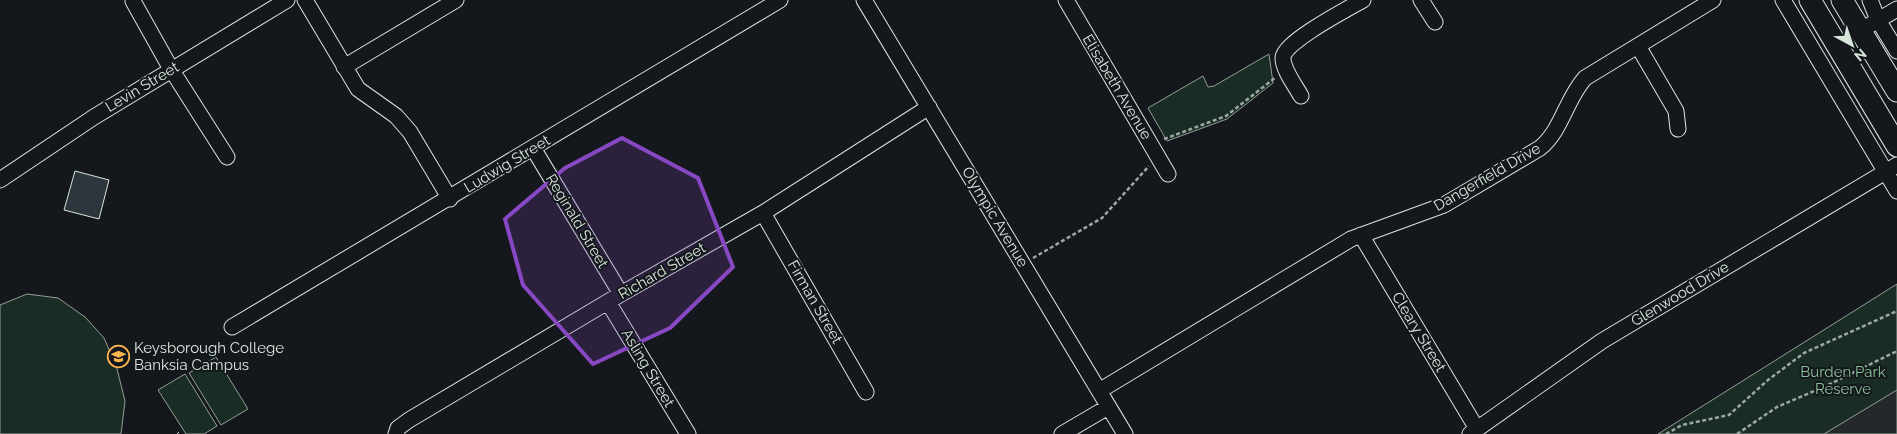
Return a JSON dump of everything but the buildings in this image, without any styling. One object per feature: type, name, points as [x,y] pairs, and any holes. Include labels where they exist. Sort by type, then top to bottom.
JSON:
[{"type":"highway","points":[[1810,0],[1897,146]]},
{"type":"highway","points":[[1842,0],[1869,26],[1897,91]]},
{"type":"street","name":"Levin Street","points":[[0,180],[94,117],[288,0]]},
{"type":"street","points":[[305,0],[358,89],[396,116],[410,132],[450,198]]},
{"type":"street","points":[[344,67],[456,0]]},
{"type":"street","name":"Ludwig Street","points":[[232,328],[780,0]]},
{"type":"street","name":"Olympic Avenue","points":[[864,0],[1125,434]]},
{"type":"street","name":"Elisabeth Avenue","points":[[1066,0],[1168,174]]},
{"type":"street","points":[[1302,96],[1286,68],[1282,58],[1284,52],[1289,46],[1363,0]]},
{"type":"street","points":[[1422,0],[1435,22]]},
{"type":"street","name":"Dangerfield Drive","points":[[1099,391],[1361,235],[1444,205],[1540,148],[1550,139],[1575,92],[1585,78],[1713,0]]},
{"type":"street","points":[[1783,0],[1891,168],[1897,191]]},
{"type":"street","points":[[1869,26],[1870,0]]},
{"type":"street","points":[[133,1],[172,69],[227,157]]},
{"type":"street","points":[[1869,26],[1897,9]]},
{"type":"street","points":[[1869,26],[1897,51]]},
{"type":"street","points":[[1638,46],[1676,111],[1678,129]]},
{"type":"street","name":"Richard Street","points":[[396,434],[398,428],[409,420],[614,298],[763,213],[929,107]]},
{"type":"street","name":"Reginald Street","points":[[533,148],[614,298]]},
{"type":"street","name":"Glenwood Drive","points":[[1473,431],[1602,341],[1891,168]]},
{"type":"street","name":"Firman Street","points":[[763,213],[866,392]]},
{"type":"street","name":"Cleary Street","points":[[1361,235],[1473,431]]},
{"type":"street","name":"Asling Street","points":[[614,298],[688,434]]},
{"type":"street","points":[[1062,434],[1108,406]]},
{"type":"path","points":[[1023,264],[1102,218],[1168,145],[1164,139],[1226,116],[1286,68]]},
{"type":"path","points":[[1666,434],[1682,425],[1729,415],[1768,380],[1804,353],[1897,311]]},
{"type":"path","points":[[1737,434],[1777,407],[1897,351]]},
{"type":"highlighted area","points":[[622,138],[698,178],[733,267],[670,328],[593,364],[523,285],[505,219],[565,168]]},
{"type":"green space","points":[[1269,54],[1273,83],[1227,119],[1167,141],[1148,108],[1203,76],[1208,87],[1214,86]]},
{"type":"green space","name":"Burden Park Reserve","points":[[1897,284],[1897,434],[1658,434]]},
{"type":"green space","points":[[27,294],[58,298],[85,317],[104,338],[116,365],[125,401],[121,434],[0,434],[0,305]]},
{"type":"green space","points":[[216,357],[248,409],[221,425],[189,373]]},
{"type":"green space","points":[[185,374],[217,426],[204,434],[186,434],[158,390]]},
{"type":"shaded area","points":[[1897,390],[1897,434],[1824,434]]},
{"type":"place","name":"Keysborough College Banksia Campus","points":[[118,357]]}]
